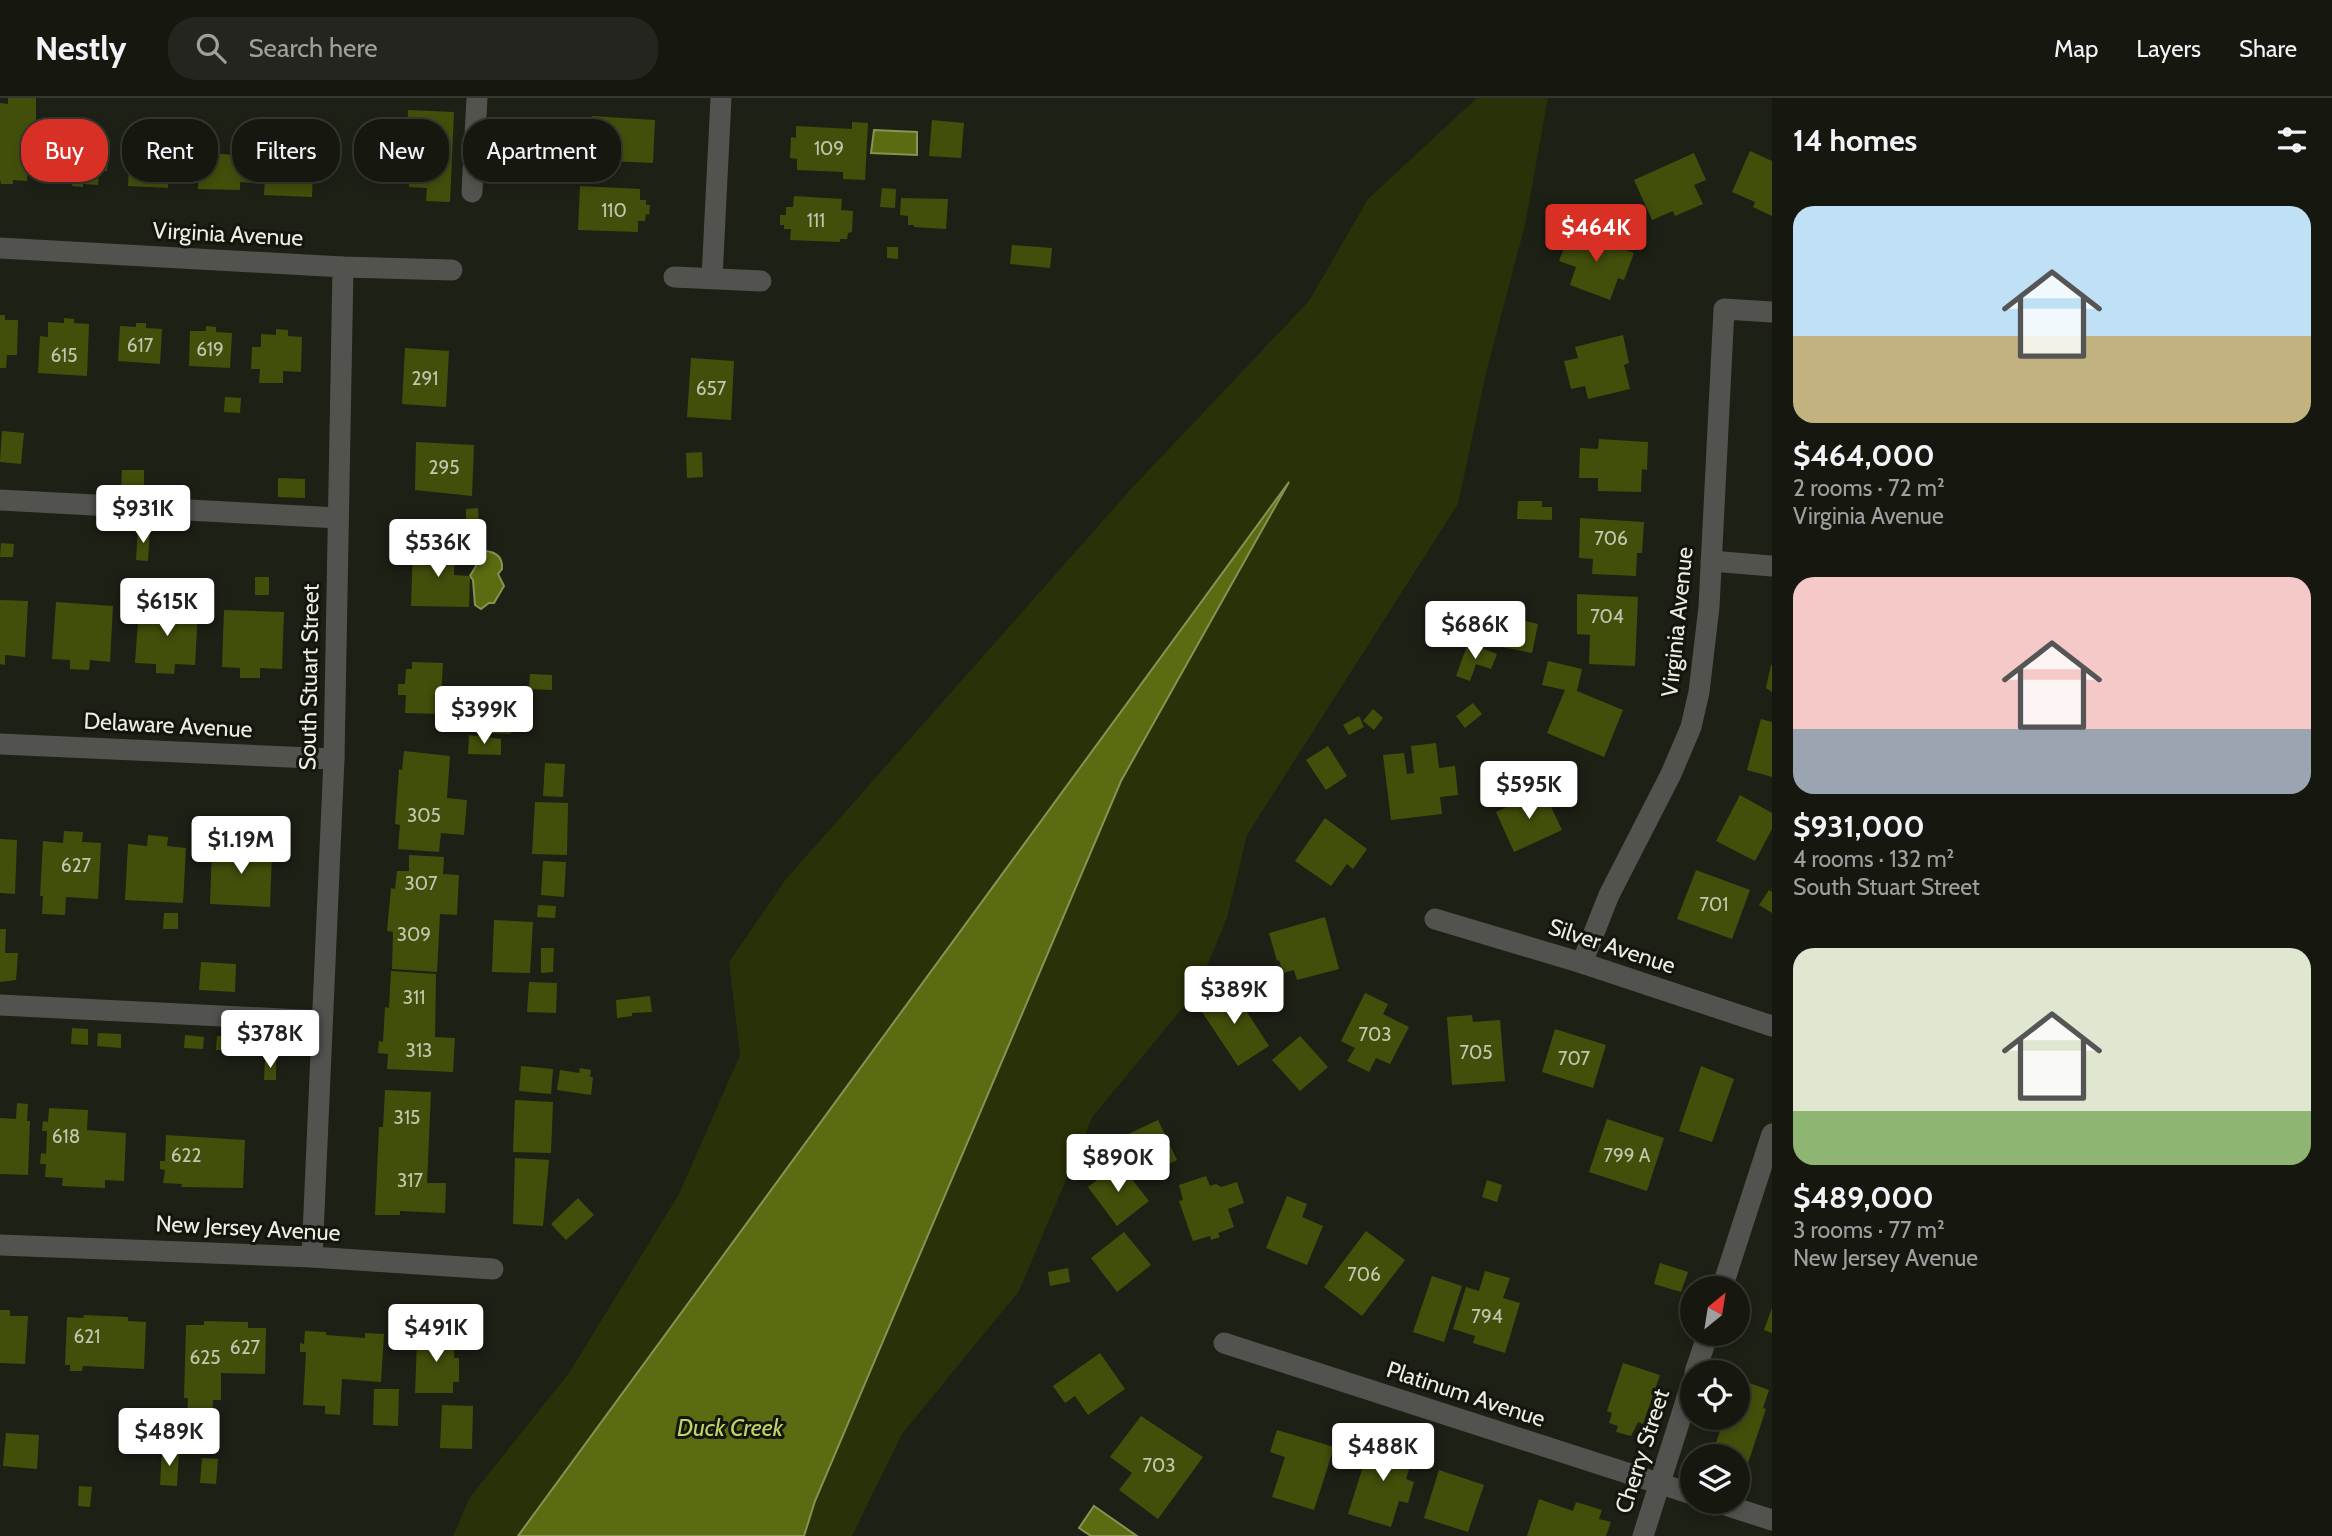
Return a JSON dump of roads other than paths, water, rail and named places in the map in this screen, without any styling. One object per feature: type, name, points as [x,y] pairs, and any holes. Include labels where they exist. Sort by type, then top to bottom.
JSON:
[{"type":"street","points":[[472,192],[477,98]]},
{"type":"street","points":[[712,278],[721,98]]},
{"type":"street","name":"Virginia Avenue","points":[[0,248],[344,267],[452,270]]},
{"type":"street","name":"South Stuart Street","points":[[312,1257],[334,759],[344,267]]},
{"type":"street","points":[[674,277],[761,281]]},
{"type":"street","name":"Virginia Avenue","points":[[1583,963],[1609,895],[1671,775],[1691,727],[1704,658],[1724,309],[1772,312]]},
{"type":"street","points":[[0,500],[338,518]]},
{"type":"street","points":[[1711,561],[1772,566]]},
{"type":"street","name":"Delaware Avenue","points":[[0,744],[334,759]]},
{"type":"street","name":"Silver Avenue","points":[[1435,919],[1583,963],[1772,1026]]},
{"type":"street","points":[[0,1005],[322,1021]]},
{"type":"street","points":[[1726,1276],[1772,1134]]},
{"type":"street","name":"New Jersey Avenue","points":[[0,1245],[312,1257],[493,1269]]},
{"type":"street","name":"Platinum Avenue","points":[[1224,1343],[1680,1490]]},
{"type":"street","name":"Cherry Street","points":[[1643,1536],[1680,1420]]},
{"type":"street","points":[[1750,1513],[1772,1520]]},
{"type":"water","points":[[874,130],[917,132],[917,155],[871,153]]},
{"type":"water","name":"Duck Creek","points":[[1289,482],[1121,781],[815,1501],[804,1536],[518,1536]]},
{"type":"water","points":[[485,551],[500,558],[502,569],[498,574],[504,586],[494,603],[481,609],[475,605],[473,580],[470,576],[476,566],[475,556]]},
{"type":"water","points":[[1094,1506],[1137,1536],[1091,1536],[1079,1528]]}]
